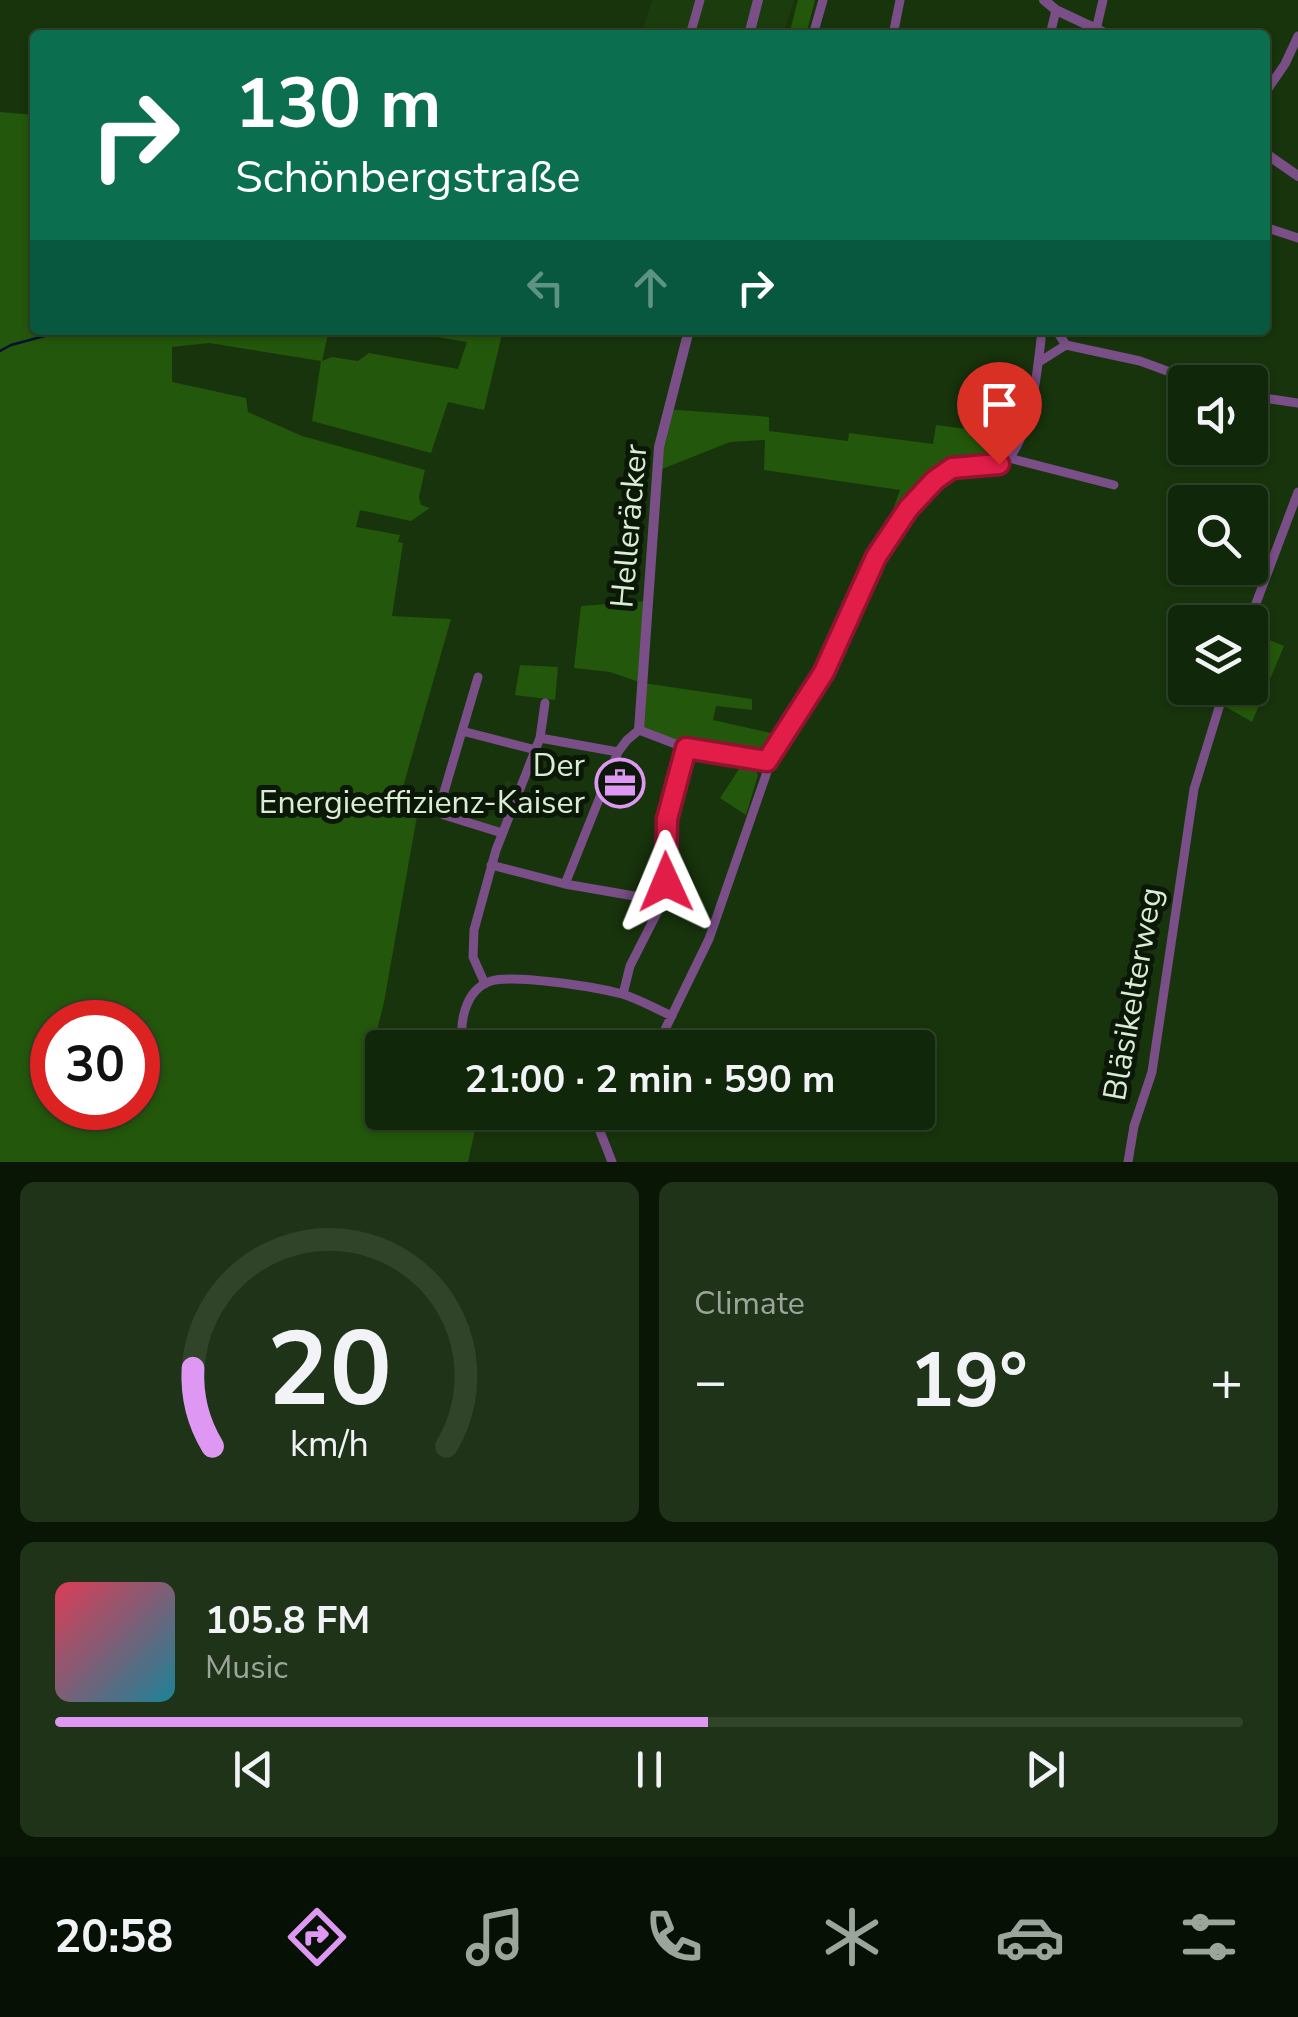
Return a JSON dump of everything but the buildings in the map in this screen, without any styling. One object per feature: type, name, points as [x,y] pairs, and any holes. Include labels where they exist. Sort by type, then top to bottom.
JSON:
[{"type":"street","points":[[691,30],[700,0]]},
{"type":"street","points":[[750,30],[758,0]]},
{"type":"street","points":[[814,30],[823,0]]},
{"type":"street","points":[[895,30],[900,0]]},
{"type":"street","points":[[1044,0],[1096,30],[1104,0]]},
{"type":"street","points":[[1051,30],[1056,10]]},
{"type":"street","points":[[1270,86],[1298,36]]},
{"type":"street","points":[[1285,64],[1298,70]]},
{"type":"street","points":[[1270,156],[1298,176]]},
{"type":"street","points":[[1270,229],[1298,238]]},
{"type":"street","name":"Helleräcker","points":[[640,730],[659,447],[688,335]]},
{"type":"street","points":[[665,1030],[710,939],[767,761],[824,672],[876,557],[908,509],[935,480],[952,468],[999,464],[1016,449],[1041,335]]},
{"type":"street","points":[[1060,335],[1066,344],[1168,371]]},
{"type":"street","points":[[1038,362],[1066,344]]},
{"type":"street","points":[[1268,399],[1298,404]]},
{"type":"street","points":[[1008,458],[1114,486]]},
{"type":"street","points":[[1255,605],[1298,492]]},
{"type":"street","points":[[478,678],[440,813],[502,834]]},
{"type":"street","points":[[485,984],[475,965],[472,943],[491,865],[540,738],[545,702]]},
{"type":"street","name":"Bläsikelterweg","points":[[1128,1162],[1134,1126],[1152,1072],[1186,834],[1204,748],[1219,705]]},
{"type":"street","points":[[565,884],[618,752],[640,730],[686,748],[767,761]]},
{"type":"street","points":[[462,731],[536,750]]},
{"type":"street","points":[[540,738],[618,752]]},
{"type":"street","points":[[623,994],[630,966],[663,902],[667,819],[686,748]]},
{"type":"street","points":[[491,865],[565,884],[663,902]]},
{"type":"street","points":[[462,1030],[462,1018],[485,984],[505,978],[623,994],[672,1016]]},
{"type":"street","points":[[600,1130],[612,1162]]},
{"type":"shaded area","points":[[652,0],[794,0],[785,30],[643,30]]},
{"type":"shaded area","points":[[798,0],[815,0],[807,30],[790,30]]},
{"type":"shaded area","points":[[0,112],[30,115],[30,335],[328,335],[322,361],[332,357],[358,361],[369,353],[458,369],[467,342],[425,335],[502,335],[484,410],[448,402],[431,453],[312,421],[321,361],[209,343],[172,347],[172,382],[246,398],[248,412],[302,436],[425,470],[419,497],[421,505],[430,508],[411,521],[360,510],[356,527],[400,535],[398,542],[403,543],[392,616],[451,619],[401,794],[417,816],[384,1002],[377,1030],[365,1030],[365,1130],[475,1130],[468,1162],[0,1162]]},
{"type":"shaded area","points":[[666,409],[769,417],[769,431],[848,441],[849,433],[933,444],[936,425],[1020,436],[1009,458],[952,468],[908,509],[876,557],[900,490],[764,470],[765,440],[730,442],[657,471]]},
{"type":"shaded area","points":[[648,601],[643,683],[752,699],[752,710],[716,706],[713,720],[784,736],[767,761],[686,748],[639,730],[642,683],[610,672],[574,668],[581,606]]},
{"type":"shaded area","points":[[1268,639],[1284,646],[1268,684]]},
{"type":"shaded area","points":[[520,665],[558,667],[555,700],[515,695]]},
{"type":"shaded area","points":[[1222,705],[1259,705],[1252,722]]},
{"type":"shaded area","points":[[743,763],[753,766],[758,775],[746,815],[720,798]]},
{"type":"shaded area","points":[[506,780],[521,786],[502,833],[473,825],[477,812],[492,816]]},
{"type":"waterway","points":[[0,351],[48,335]]},
{"type":"place","name":"Der Energieeffizienz-Kaiser","points":[[620,783]]},
{"type":"route","points":[[666,882],[667,819],[686,748],[767,761],[824,672],[876,557],[908,509],[952,468],[999,464]]}]
